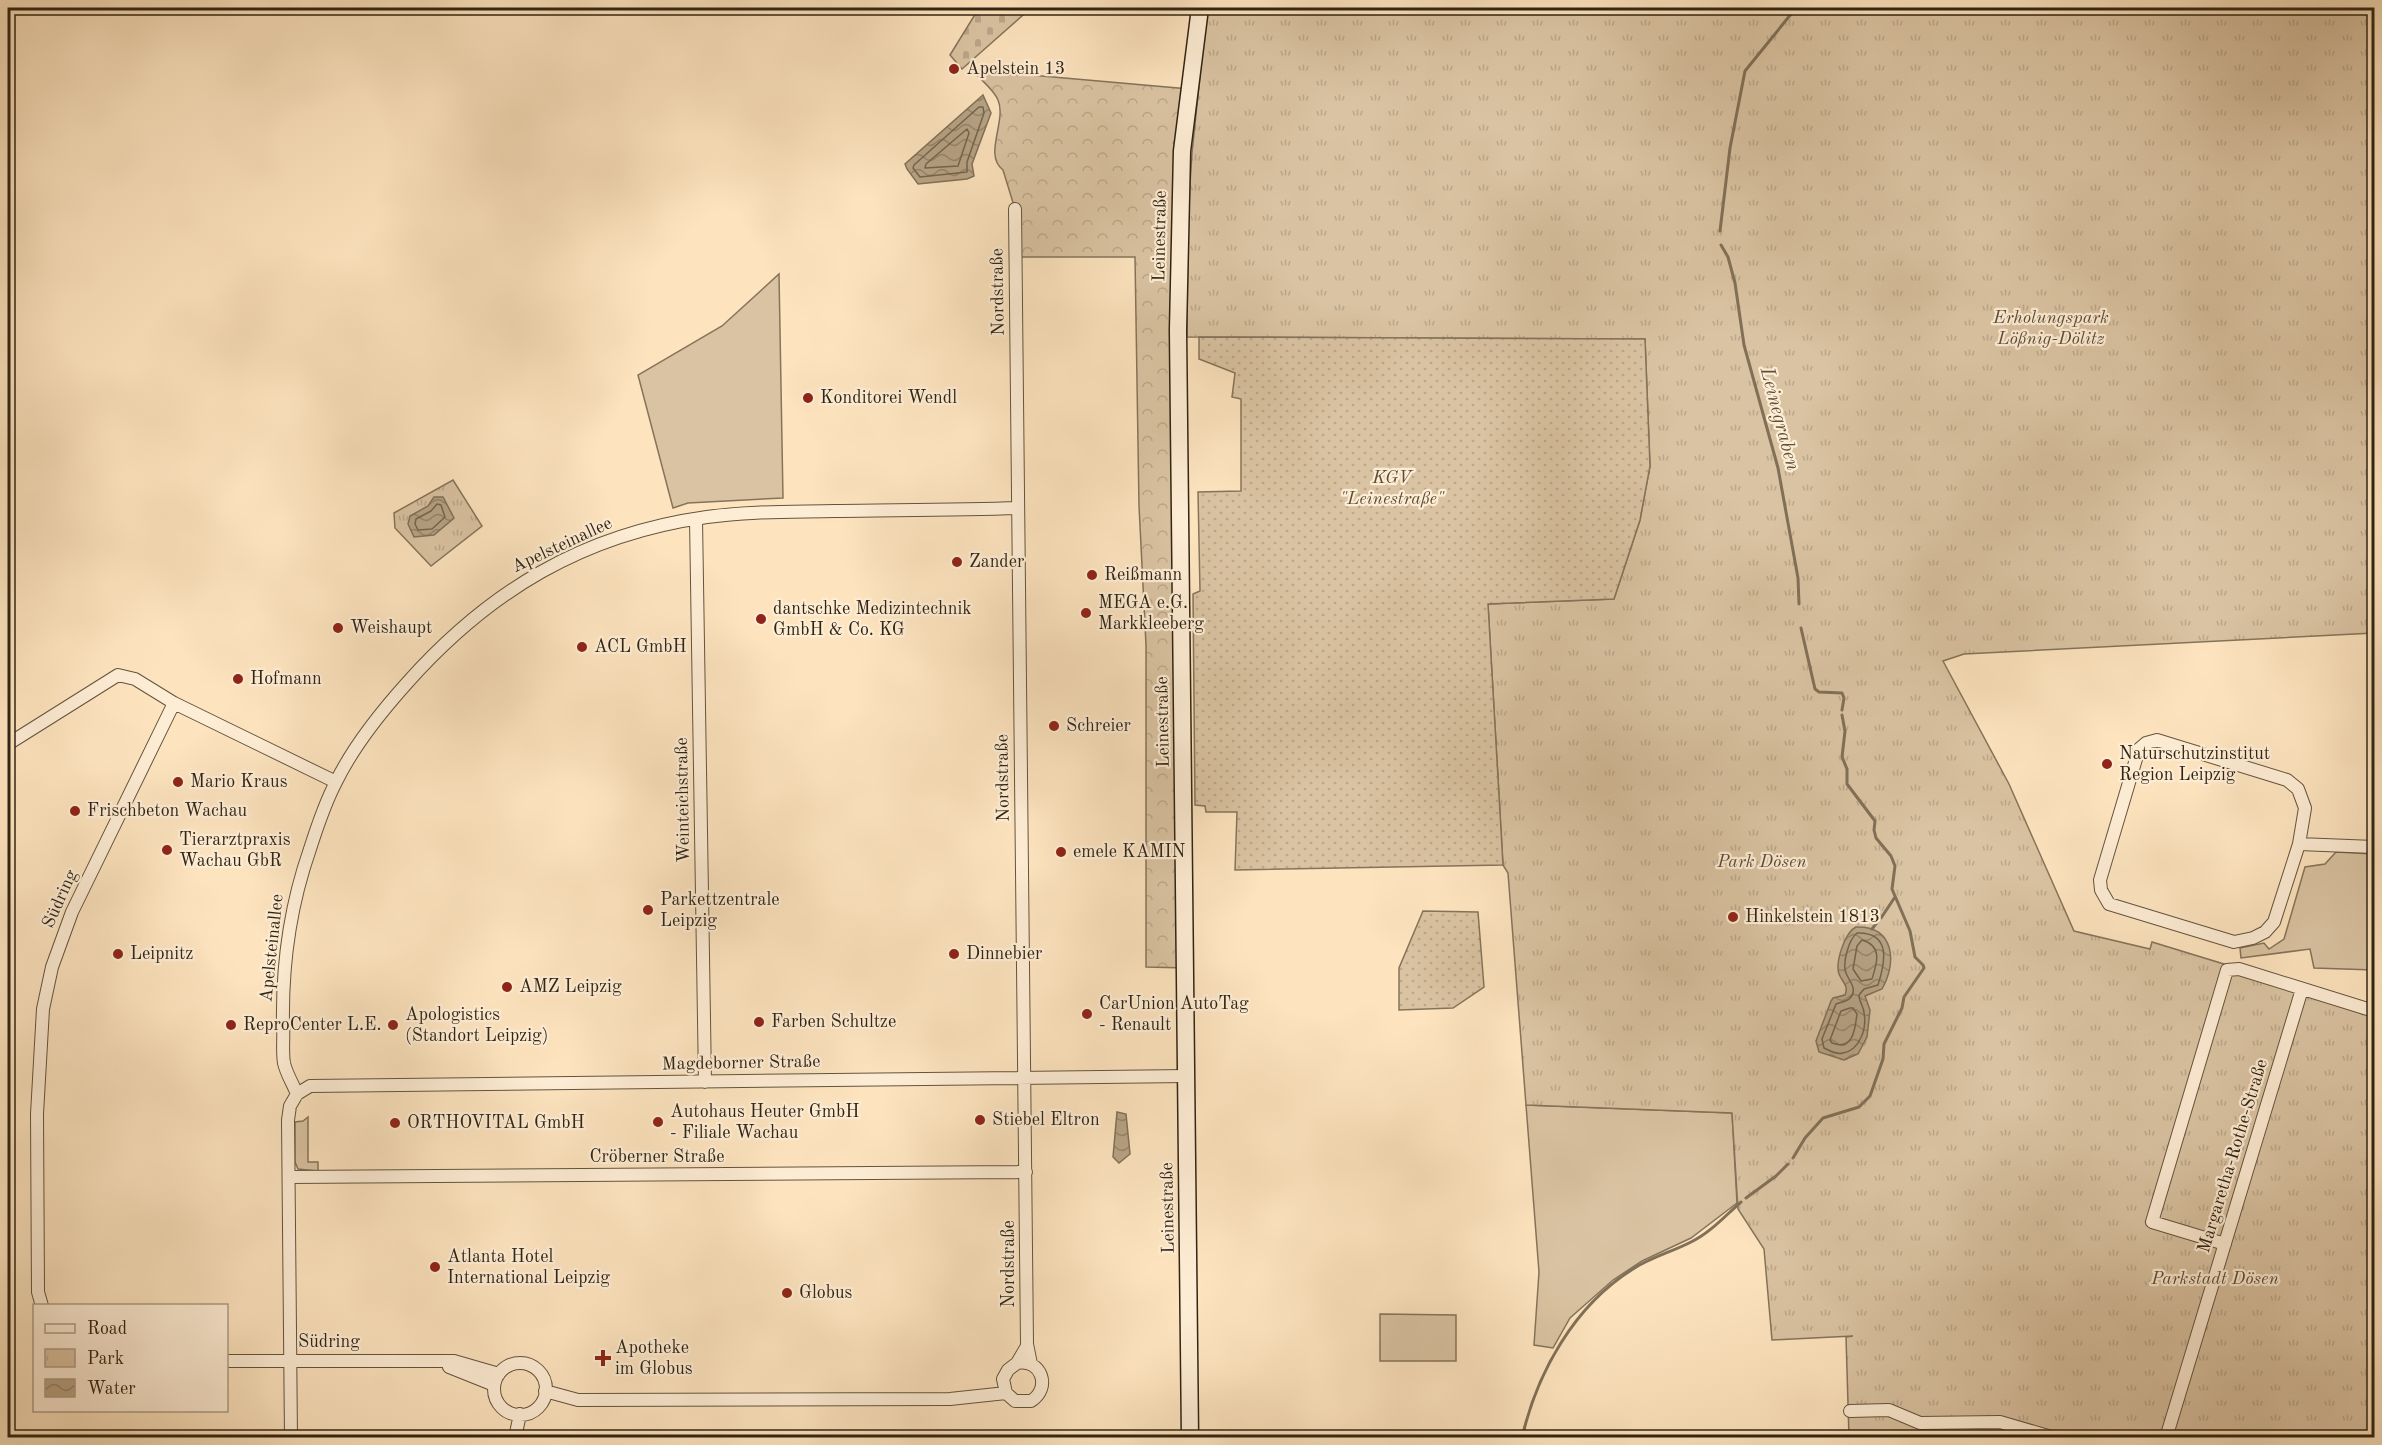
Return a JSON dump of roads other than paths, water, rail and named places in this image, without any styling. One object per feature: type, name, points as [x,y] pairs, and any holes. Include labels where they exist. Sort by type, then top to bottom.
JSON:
[{"type":"main road","name":"Leinestraße","points":[[1190,1437],[1179,225],[1182,151],[1200,8]]},
{"type":"street","name":"Nordstraße","points":[[545,1391],[578,1400],[950,1399],[1006,1393],[1015,1401],[1021,1402],[1031,1401],[1039,1395],[1043,1378],[1036,1367],[1031,1364],[1027,1346],[1015,209]]},
{"type":"street","name":"Apelsteinallee","points":[[297,1094],[284,1065],[283,985],[298,883],[336,782],[353,752],[379,714],[453,635],[515,586],[559,562],[623,535],[696,519],[789,512],[1018,508]]},
{"type":"street","name":"Weinteichstraße","points":[[696,519],[705,1082]]},
{"type":"street","points":[[8,744],[118,675],[135,679],[174,703],[336,782]]},
{"type":"street","name":"Südring","points":[[42,1304],[39,1292],[37,1114],[40,1040],[46,988],[72,912],[174,703]]},
{"type":"street","points":[[2157,740],[2287,780],[2298,789],[2305,808],[2299,844],[2274,922],[2265,932],[2253,938],[2234,942],[2109,904],[2101,890],[2100,880],[2139,749],[2146,743],[2157,740]]},
{"type":"street","points":[[2299,844],[2374,847]]},
{"type":"street","points":[[2225,1244],[2152,1222],[2228,970],[2239,969],[2374,1011]]},
{"type":"street","name":"Margaretha-Rothe-Straße","points":[[2166,1437],[2302,989]]},
{"type":"street","name":"Magdeborner Straße","points":[[297,1094],[310,1086],[1187,1076]]},
{"type":"street","points":[[291,1437],[288,1120],[290,1106],[297,1094]]},
{"type":"street","name":"Cröberner Straße","points":[[289,1177],[1026,1172]]},
{"type":"street","points":[[1006,1393],[1003,1384],[1005,1374],[1017,1363],[1027,1346]]},
{"type":"street","name":"Südring","points":[[228,1361],[431,1360],[496,1379]]},
{"type":"street","points":[[1017,1363],[1031,1364]]},
{"type":"street","points":[[510,1364],[526,1364],[540,1372],[545,1391],[536,1409],[520,1414],[510,1413],[499,1404],[494,1392],[496,1379],[510,1364]]},
{"type":"street","points":[[1850,1410],[1889,1410],[1920,1423],[2001,1422],[2055,1437]]},
{"type":"street","points":[[515,1437],[520,1414]]},
{"type":"water","points":[[983,95],[991,113],[972,164],[974,176],[967,179],[918,184],[905,164]]},
{"type":"water","points":[[434,497],[443,497],[454,518],[434,535],[414,537],[408,524],[410,516],[428,506]]},
{"type":"water","points":[[1856,927],[1869,928],[1879,933],[1885,939],[1891,958],[1887,979],[1882,989],[1865,996],[1870,1010],[1867,1037],[1858,1054],[1844,1060],[1819,1052],[1816,1041],[1831,1001],[1833,998],[1845,995],[1845,984],[1839,974],[1838,962],[1848,935]]},
{"type":"water","points":[[1117,1112],[1126,1114],[1130,1154],[1119,1163],[1113,1157]]},
{"type":"waterway","name":"Leinegraben","points":[[1720,231],[1730,148],[1745,71],[1796,8]]},
{"type":"waterway","name":"Leinegraben","points":[[1721,245],[1728,257],[1735,283],[1744,345],[1778,468],[1798,578],[1799,604]]},
{"type":"waterway","name":"Leinegraben","points":[[1801,628],[1815,689],[1819,692],[1842,693],[1844,698],[1842,710]]},
{"type":"waterway","name":"Leinegraben","points":[[1793,1158],[1805,1138],[1823,1118],[1859,1107],[1870,1096],[1883,1059],[1884,1044],[1902,1008],[1904,997],[1924,968],[1915,957],[1910,931],[1892,889],[1895,866],[1891,856],[1876,838],[1875,821],[1847,784],[1847,769],[1842,757],[1845,731],[1842,715]]},
{"type":"waterway","points":[[1881,918],[1895,897]]},
{"type":"waterway","points":[[1872,929],[1878,921]]},
{"type":"waterway","name":"Leinegraben","points":[[1746,1198],[1788,1164]]},
{"type":"waterway","name":"Leinegraben","points":[[1522,1438],[1548,1365],[1561,1342],[1593,1301],[1633,1269],[1705,1234],[1741,1202]]},
{"type":"place","name":"Apelstein 13","points":[[954,69]]},
{"type":"place","name":"Konditorei Wendl","points":[[808,398]]},
{"type":"place","name":"Zander","points":[[957,562]]},
{"type":"place","name":"Reißmann","points":[[1092,575]]},
{"type":"place","name":"MEGA e.G. Markkleeberg","points":[[1086,613]]},
{"type":"place","name":"dantschke Medizintechnik GmbH & Co. KG","points":[[761,619]]},
{"type":"place","name":"Weishaupt","points":[[338,628]]},
{"type":"place","name":"ACL GmbH","points":[[582,647]]},
{"type":"place","name":"Hofmann","points":[[238,679]]},
{"type":"place","name":"Schreier","points":[[1054,726]]},
{"type":"place","name":"Naturschutzinstitut Region Leipzig","points":[[2107,764]]},
{"type":"place","name":"Mario Kraus","points":[[178,782]]},
{"type":"place","name":"Frischbeton Wachau","points":[[75,811]]},
{"type":"place","name":"Tierarztpraxis Wachau GbR","points":[[167,850]]},
{"type":"place","name":"emele KAMIN","points":[[1061,852]]},
{"type":"place","name":"Parkettzentrale Leipzig","points":[[648,910]]},
{"type":"place","name":"Hinkelstein 1813","points":[[1733,917]]},
{"type":"place","name":"Leipnitz","points":[[118,954]]},
{"type":"place","name":"Dinnebier","points":[[954,954]]},
{"type":"place","name":"AMZ Leipzig","points":[[507,987]]},
{"type":"place","name":"CarUnion AutoTag - Renault","points":[[1087,1014]]},
{"type":"place","name":"Farben Schultze","points":[[759,1022]]},
{"type":"place","name":"ReproCenter L.E.","points":[[231,1025]]},
{"type":"place","name":"Apologistics (Standort Leipzig)","points":[[393,1025]]},
{"type":"place","name":"Stiebel Eltron","points":[[980,1120]]},
{"type":"place","name":"Autohaus Heuter GmbH - Filiale Wachau","points":[[658,1122]]},
{"type":"place","name":"ORTHOVITAL GmbH","points":[[395,1123]]},
{"type":"place","name":"Atlanta Hotel International Leipzig","points":[[435,1267]]},
{"type":"place","name":"Globus","points":[[787,1293]]},
{"type":"place","name":"Apotheke im Globus","points":[[603,1358]]},
{"type":"park label","name":"Erholungspark Lößnig-Dölitz","points":[[2051,328]]},
{"type":"park label","name":"KGV \"Leinestraße\"","points":[[1392,488]]},
{"type":"park label","name":"Park Dösen","points":[[1762,862]]},
{"type":"park label","name":"Parkstadt Dösen","points":[[2215,1279]]}]
